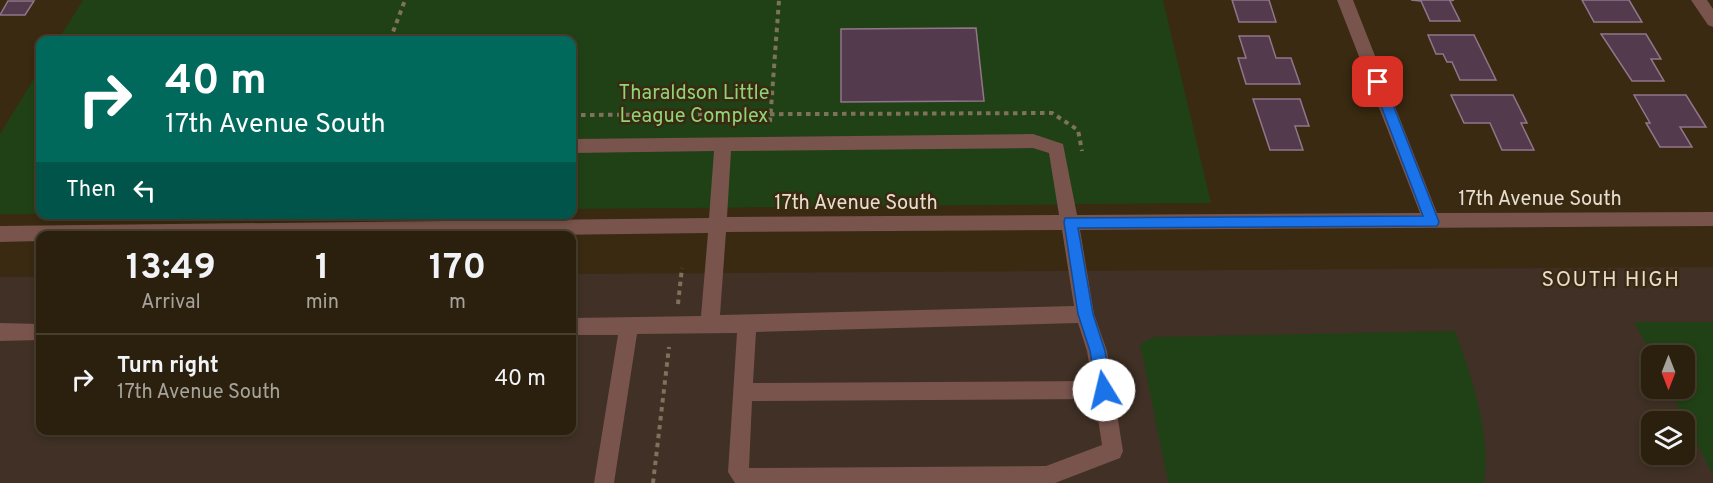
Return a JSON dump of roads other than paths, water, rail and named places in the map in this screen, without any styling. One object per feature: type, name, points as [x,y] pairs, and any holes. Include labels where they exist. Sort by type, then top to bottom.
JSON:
[{"type":"street","points":[[1345,0],[1432,222]]},
{"type":"street","points":[[1699,0],[1713,21]]},
{"type":"street","points":[[576,146],[1033,141],[1057,149],[1085,314],[1097,351],[1113,451],[1046,476],[746,479],[738,472],[747,324]]},
{"type":"street","points":[[710,324],[723,145]]},
{"type":"street","name":"17th Avenue South","points":[[87,231],[349,222],[717,225],[1713,219]]},
{"type":"street","name":"17th Avenue South","points":[[0,234],[36,233]]},
{"type":"street","points":[[576,326],[747,324],[1085,314]]},
{"type":"street","points":[[604,483],[629,326]]},
{"type":"street","points":[[0,333],[36,332]]},
{"type":"street","points":[[743,392],[1104,390]]},
{"type":"district","name":"SOUTH HIGH","points":[[1611,279]]},
{"type":"park label","name":"Tharaldson Little League Complex","points":[[694,104]]}]
